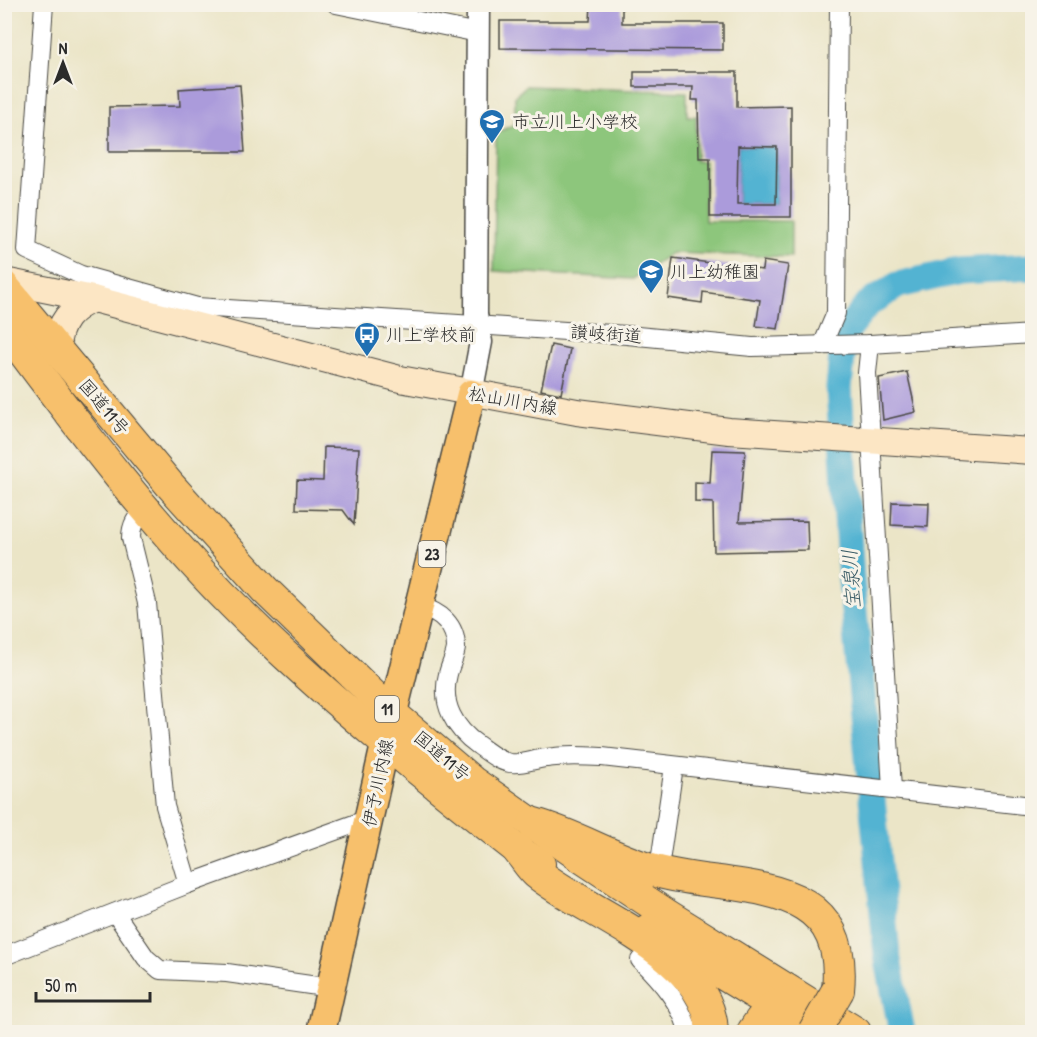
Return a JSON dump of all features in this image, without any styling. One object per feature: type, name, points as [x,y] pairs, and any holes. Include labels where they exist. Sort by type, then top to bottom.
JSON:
[{"type":"highway","name":"国道11号","points":[[4,286],[170,485],[265,590],[393,714],[472,782],[527,838],[668,915],[821,1015],[856,1032]]},
{"type":"highway","name":"国道11号","points":[[4,327],[74,421],[146,508],[245,617],[385,746],[527,838],[774,1007]]},
{"type":"highway","points":[[712,1032],[704,1003],[695,988],[658,950],[616,920],[535,872],[527,838],[564,832],[649,870],[709,883],[758,887],[804,904],[822,919],[834,938],[840,964],[821,1015],[790,1000],[774,1007],[753,1032]]},
{"type":"main road","name":"松山川内線","points":[[4,281],[196,316],[400,379],[471,394],[674,426],[1032,451]]},
{"type":"main road","points":[[57,347],[58,332],[64,321],[74,308],[93,299]]},
{"type":"main road","name":"伊予川内線","points":[[321,1032],[371,818],[385,746],[471,394]]},
{"type":"street","name":"讃岐街道","points":[[44,4],[27,250],[81,275],[196,316],[478,325],[627,335],[752,347],[826,346],[1032,334]]},
{"type":"street","points":[[336,4],[478,33]]},
{"type":"street","points":[[471,394],[481,342],[478,325],[478,4]]},
{"type":"street","points":[[826,346],[836,307],[839,4]]},
{"type":"street","points":[[867,344],[868,440],[889,788]]},
{"type":"street","points":[[146,508],[136,518],[131,528],[131,538],[147,603],[165,806],[188,884]]},
{"type":"street","points":[[420,607],[434,610],[446,620],[453,634],[456,648],[446,687],[447,703],[453,721],[462,734],[497,759],[510,763],[524,763],[542,758],[578,756],[854,784],[1032,806]]},
{"type":"street","points":[[661,855],[674,766]]},
{"type":"street","points":[[7,954],[188,884],[371,818]]},
{"type":"street","points":[[115,913],[146,958],[160,970],[171,973],[227,973],[331,988]]},
{"type":"street","points":[[640,960],[659,979],[679,1011],[688,1032]]},
{"type":"green space","points":[[526,86],[687,92],[687,116],[696,116],[696,161],[705,161],[705,221],[791,221],[791,257],[672,253],[633,279],[494,271],[496,133],[515,124],[515,96]]},
{"type":"water","points":[[738,146],[777,147],[776,204],[737,204]]},
{"type":"building","points":[[591,4],[622,4],[622,23],[723,23],[723,50],[500,48],[500,21],[590,21]]},
{"type":"building","points":[[634,72],[737,72],[737,107],[791,106],[791,217],[710,217],[710,158],[699,158],[698,100],[692,100],[693,87],[634,87]],"holes":[[[738,146],[777,147],[776,204],[737,204]]]},
{"type":"building","points":[[240,85],[245,152],[109,152],[109,107],[180,106],[179,89]]},
{"type":"building","points":[[673,258],[762,270],[763,261],[788,265],[778,329],[756,326],[760,300],[703,292],[702,303],[668,298]]},
{"type":"building","points":[[551,345],[570,349],[561,394],[541,390]]},
{"type":"building","points":[[907,372],[916,412],[883,420],[879,378]]},
{"type":"building","points":[[324,447],[359,448],[354,525],[343,510],[296,509],[297,480],[323,481]]},
{"type":"building","points":[[712,450],[745,451],[739,522],[807,521],[808,550],[714,552],[713,503],[695,502],[695,482],[710,483]]},
{"type":"building","points":[[892,502],[929,503],[928,527],[891,525]]},
{"type":"waterway","name":"宝泉川","points":[[902,1032],[887,955],[851,580],[839,388],[844,334],[868,304],[898,285],[959,271],[1032,267]]},
{"type":"place","name":"市立川上小学校","points":[[492,145]]},
{"type":"place","name":"川上幼稚園","points":[[651,295]]},
{"type":"place","name":"川上学校前","points":[[367,358]]}]
